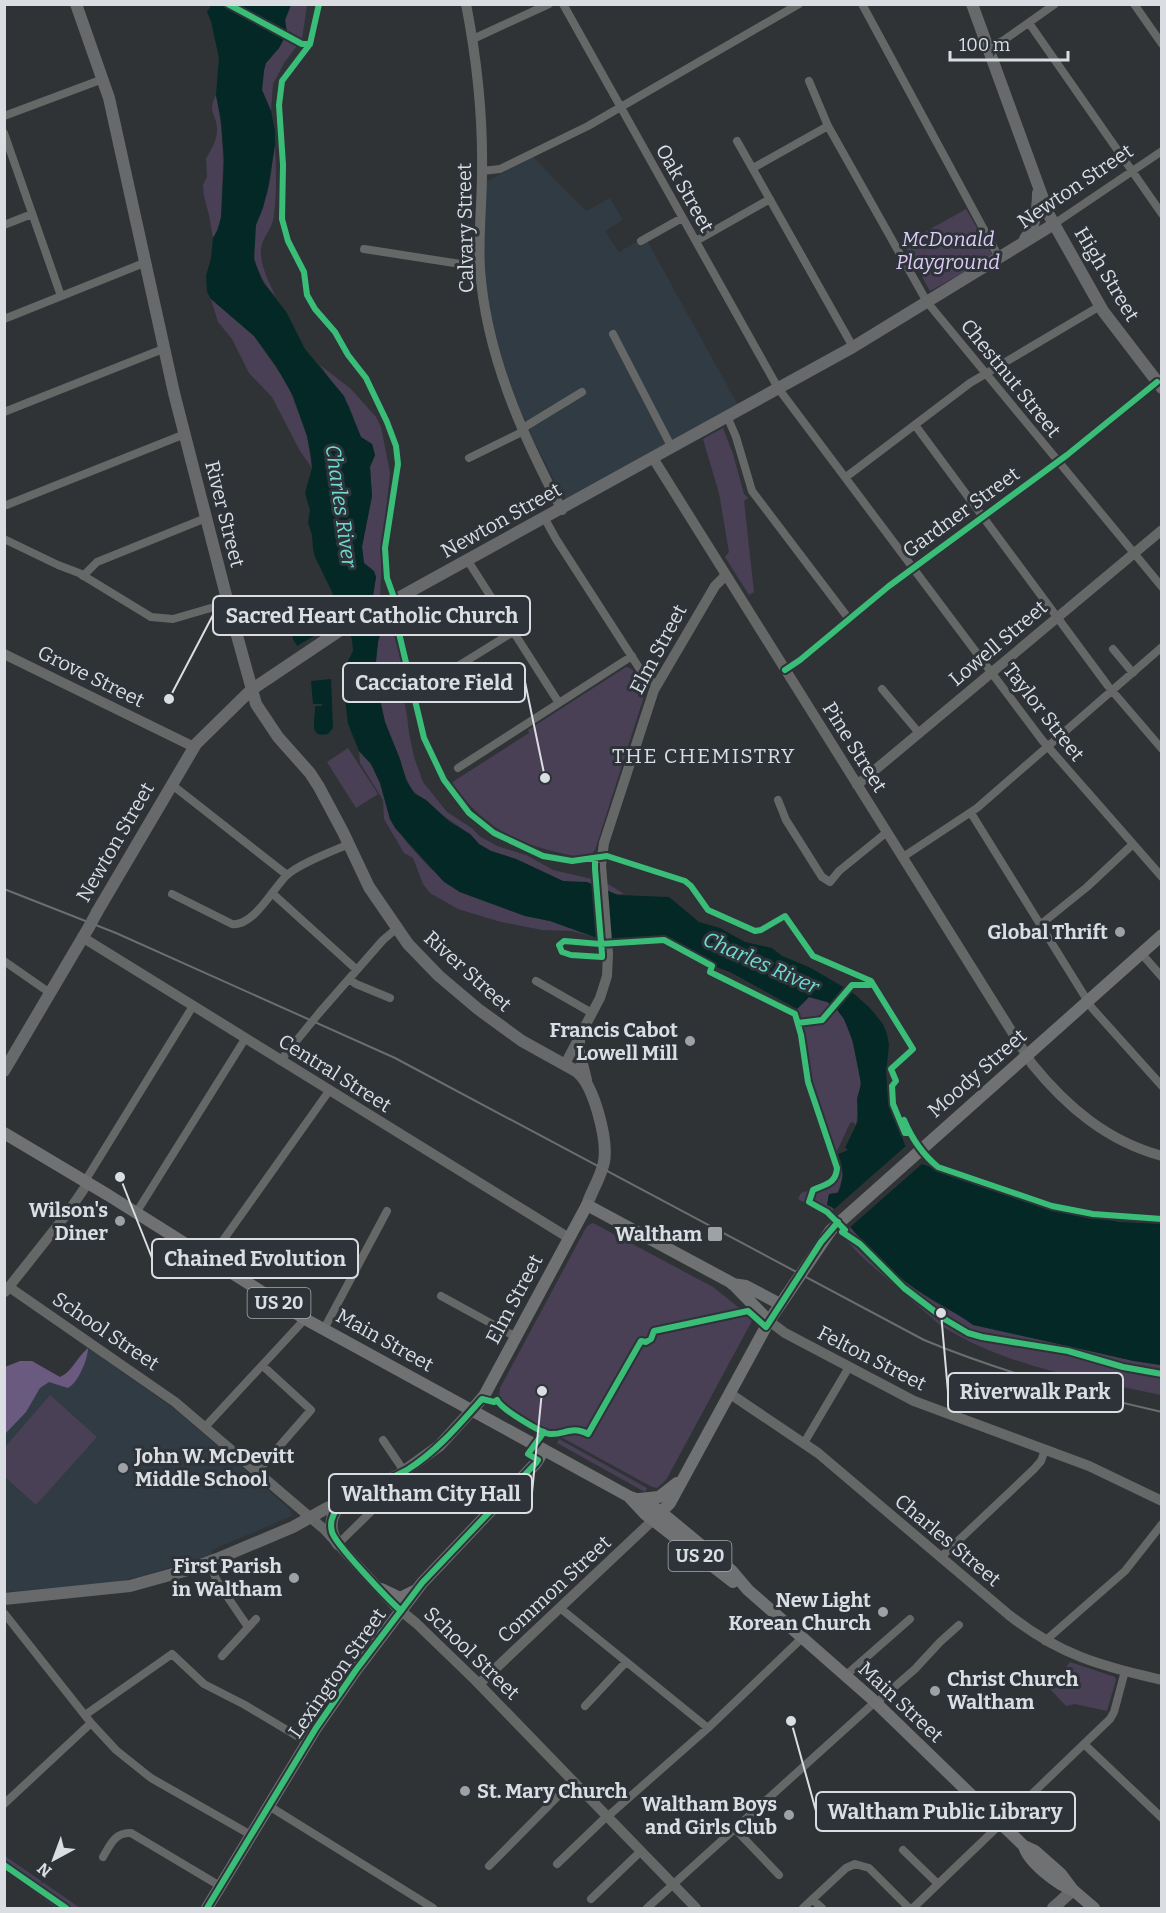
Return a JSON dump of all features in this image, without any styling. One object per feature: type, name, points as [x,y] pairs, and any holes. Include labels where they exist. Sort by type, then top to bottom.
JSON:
[{"type":"main road","name":"River Street","points":[[75,4],[113,113],[163,349],[256,704],[268,724],[319,787],[371,891],[396,929],[424,961],[465,999],[522,1041],[565,1064]]},
{"type":"main road","name":"High Street","points":[[972,4],[1054,224],[1100,306],[1159,385]]},
{"type":"main road","points":[[1016,248],[1027,237],[1034,222],[1038,205],[1036,180]]},
{"type":"main road","name":"Newton Street","points":[[4,1071],[194,747],[208,730],[251,690],[342,629],[562,510],[853,347],[1054,224]]},
{"type":"main road","name":"Moody Street","points":[[657,1516],[670,1503],[770,1321],[821,1242],[840,1221],[1161,935]]},
{"type":"main road","points":[[579,1037],[579,1052],[587,1084]]},
{"type":"main road","name":"Elm Street","points":[[472,1410],[484,1396],[516,1337],[587,1205],[602,1169],[605,1154],[604,1137],[598,1115],[587,1084],[580,1074],[565,1064]]},
{"type":"main road","name":"Main Street","points":[[4,1134],[86,1182],[305,1319],[630,1497],[657,1516],[731,1570],[748,1590],[875,1703],[1024,1846],[1028,1856],[1058,1883],[1073,1890],[1094,1908]]},
{"type":"main road","points":[[587,1205],[732,1284],[770,1321]]},
{"type":"main road","points":[[732,1284],[746,1286],[780,1304]]},
{"type":"main road","points":[[4,1599],[121,1587],[150,1581],[208,1563],[293,1527],[404,1471],[439,1446],[472,1410]]},
{"type":"main road","name":"Lexington Street","points":[[207,1908],[307,1742],[350,1678],[417,1588],[533,1466],[544,1450]]},
{"type":"main road","points":[[630,1497],[645,1499],[659,1497],[683,1479]]},
{"type":"main road","points":[[338,1544],[332,1532],[331,1522],[336,1510],[347,1501]]},
{"type":"main road","points":[[381,1589],[401,1598],[417,1588]]},
{"type":"main road","points":[[1053,1908],[1073,1890]]},
{"type":"street","name":"Calvary Street","points":[[466,4],[473,39],[479,99],[483,171],[480,267],[486,316],[506,389],[562,510]]},
{"type":"street","points":[[473,39],[549,4]]},
{"type":"street","name":"Oak Street","points":[[563,4],[778,388]]},
{"type":"street","points":[[483,171],[500,169],[621,108],[799,4]]},
{"type":"street","points":[[862,4],[996,252],[1002,257]]},
{"type":"street","points":[[988,48],[1004,40],[1055,4]]},
{"type":"street","points":[[1134,4],[1161,44]]},
{"type":"street","points":[[1029,23],[1161,214]]},
{"type":"street","points":[[4,116],[103,79]]},
{"type":"street","name":"Chestnut Street","points":[[809,81],[828,126],[927,302],[1161,587]]},
{"type":"street","points":[[753,168],[828,126]]},
{"type":"street","points":[[4,134],[61,296]]},
{"type":"street","points":[[737,141],[853,347]]},
{"type":"street","name":"Newton Street","points":[[1054,224],[1161,151]]},
{"type":"street","points":[[696,241],[770,199]]},
{"type":"street","points":[[4,225],[32,214]]},
{"type":"street","points":[[640,241],[682,218]]},
{"type":"street","points":[[364,249],[480,267]]},
{"type":"street","points":[[4,319],[144,263]]},
{"type":"street","points":[[846,477],[985,373],[1100,306]]},
{"type":"street","points":[[614,334],[672,448]]},
{"type":"street","points":[[4,412],[163,349]]},
{"type":"street","name":"Gardner Street","points":[[785,670],[913,568],[1159,385]]},
{"type":"street","name":"Taylor Street","points":[[778,388],[1048,748],[1161,877]]},
{"type":"street","points":[[469,458],[524,430],[582,392]]},
{"type":"street","points":[[727,416],[736,437],[752,491],[849,619]]},
{"type":"street","points":[[915,425],[1112,692],[1161,749]]},
{"type":"street","points":[[4,506],[184,434]]},
{"type":"street","name":"Pine Street","points":[[654,458],[1026,1056],[1063,1098],[1091,1123],[1124,1142],[1161,1156]]},
{"type":"street","points":[[83,576],[97,562],[206,518]]},
{"type":"street","points":[[545,519],[632,656],[647,678],[656,685]]},
{"type":"street","name":"Lowell Street","points":[[857,784],[1161,530]]},
{"type":"street","points":[[4,539],[83,576],[140,612],[156,618],[173,619],[228,603]]},
{"type":"street","points":[[468,561],[559,703]]},
{"type":"street","name":"Elm Street","points":[[565,1064],[606,984],[608,954],[601,868],[604,843],[656,685],[715,586],[726,575]]},
{"type":"street","points":[[421,689],[513,632]]},
{"type":"street","points":[[903,857],[971,813],[1161,647]]},
{"type":"street","points":[[1113,649],[1133,673]]},
{"type":"street","name":"Grove Street","points":[[4,654],[194,747]]},
{"type":"street","points":[[458,768],[632,656]]},
{"type":"street","points":[[882,689],[919,733]]},
{"type":"street","points":[[171,784],[287,875]]},
{"type":"street","points":[[778,800],[786,820],[821,874],[830,882],[837,873],[887,832]]},
{"type":"street","points":[[971,813],[1088,1001],[1161,1086]]},
{"type":"street","points":[[172,894],[216,917],[239,925],[253,915],[287,875],[349,844]]},
{"type":"street","points":[[1040,925],[1091,884],[1133,844]]},
{"type":"street","points":[[272,893],[357,970]]},
{"type":"street","points":[[280,1061],[383,940],[396,929]]},
{"type":"street","name":"Central Street","points":[[86,932],[244,1039],[569,1238]]},
{"type":"street","points":[[1141,953],[1161,977]]},
{"type":"street","points":[[4,961],[50,993]]},
{"type":"street","points":[[349,979],[390,998]]},
{"type":"street","points":[[536,981],[592,1013]]},
{"type":"street","points":[[7,1290],[66,1215],[193,1006]]},
{"type":"street","points":[[136,1213],[244,1039]]},
{"type":"street","points":[[209,1260],[329,1091]]},
{"type":"street","points":[[324,1329],[387,1211]]},
{"type":"street","name":"School Street","points":[[7,1290],[158,1389],[310,1518],[338,1544],[401,1611],[479,1684],[696,1908]]},
{"type":"street","points":[[441,1296],[516,1337]]},
{"type":"street","points":[[205,1427],[305,1319]]},
{"type":"street","name":"Felton Street","points":[[770,1321],[782,1332],[924,1406],[1089,1466],[1161,1501]]},
{"type":"street","points":[[257,1472],[311,1410],[263,1366]]},
{"type":"street","points":[[804,1443],[849,1367]]},
{"type":"street","name":"Charles Street","points":[[729,1393],[804,1443],[1010,1615],[1045,1641],[1075,1656],[1161,1680]]},
{"type":"street","points":[[383,1440],[404,1471]]},
{"type":"street","points":[[941,1557],[1034,1469],[1041,1461],[1045,1450]]},
{"type":"street","points":[[338,1544],[394,1489],[390,1479]]},
{"type":"street","name":"Common Street","points":[[479,1684],[657,1516]]},
{"type":"street","points":[[1045,1641],[1125,1571],[1161,1524]]},
{"type":"street","points":[[208,1563],[222,1589],[248,1627]]},
{"type":"street","points":[[560,1608],[708,1728]]},
{"type":"street","points":[[4,1613],[111,1746],[136,1768],[251,1835]]},
{"type":"street","points":[[222,1656],[256,1619]]},
{"type":"street","points":[[845,1676],[910,1619]]},
{"type":"street","points":[[647,1908],[913,1671],[959,1625]]},
{"type":"street","points":[[557,1864],[607,1816],[708,1728],[802,1638]]},
{"type":"street","points":[[4,1804],[88,1719],[172,1654],[204,1684],[245,1705],[307,1742]]},
{"type":"street","points":[[585,1706],[626,1662]]},
{"type":"street","points":[[803,1908],[846,1868],[860,1864],[869,1868],[911,1908],[1113,1714],[1125,1671]]},
{"type":"street","points":[[1084,1744],[1161,1818]]},
{"type":"street","points":[[489,1866],[573,1781]]},
{"type":"street","points":[[269,1806],[433,1908]]},
{"type":"street","points":[[735,1829],[779,1875]]},
{"type":"street","points":[[103,1857],[116,1836],[131,1833],[220,1886]]},
{"type":"street","points":[[903,1850],[938,1884]]},
{"type":"street","points":[[591,1899],[641,1851]]},
{"type":"street","points":[[813,1900],[822,1908]]},
{"type":"shaded area","points":[[533,157],[586,211],[610,198],[623,220],[605,231],[619,252],[645,237],[738,405],[567,499],[562,496],[531,435],[506,376],[492,326],[486,287],[484,249],[486,183]]},
{"type":"shaded area","name":"John W. McDevitt Middle School","points":[[88,1348],[176,1410],[291,1510],[292,1516],[212,1550],[212,1554],[150,1574],[116,1582],[5,1592],[5,1425],[36,1364],[61,1383]]},
{"type":"shaded area","points":[[88,1348],[82,1370],[72,1385],[68,1388],[49,1382],[40,1388],[26,1412],[5,1434],[5,1367],[20,1361],[32,1361],[60,1377],[68,1372]]},
{"type":"green space","points":[[291,5],[307,5],[302,39],[284,63],[273,84],[271,111],[262,90],[264,70],[266,63],[279,48],[287,33],[285,20]]},
{"type":"green space","points":[[216,95],[222,130],[223,164],[221,214],[217,232],[213,238],[203,185],[207,177],[206,159],[217,132],[212,109]]},
{"type":"green space","points":[[275,145],[275,205],[271,226],[262,244],[261,257],[264,271],[276,297],[259,273],[253,245],[256,225],[267,194]]},
{"type":"green space","name":"McDonald Playground","points":[[966,209],[993,256],[930,291],[904,244]]},
{"type":"green space","points":[[211,299],[254,336],[288,385],[307,436],[312,468],[300,451],[272,397],[249,373],[232,339],[218,322]]},
{"type":"green space","points":[[320,365],[351,389],[376,417],[381,427],[390,473],[382,548],[380,598],[394,626],[395,639],[402,659],[401,685],[409,733],[423,782],[447,812],[473,829],[479,836],[497,846],[526,855],[553,870],[605,882],[624,894],[614,894],[595,885],[563,881],[516,859],[491,851],[411,790],[385,722],[379,695],[376,661],[378,642],[383,627],[373,596],[376,577],[364,563],[362,547],[372,496],[370,467],[375,455],[372,444],[361,437],[349,406]]},
{"type":"green space","points":[[723,428],[744,494],[748,498],[744,501],[754,592],[749,595],[725,557],[729,552],[719,493],[703,439]]},
{"type":"green space","points":[[626,667],[633,670],[645,693],[595,850],[590,856],[584,858],[542,848],[509,835],[480,815],[451,783],[529,733],[528,730]]},
{"type":"green space","points":[[348,748],[378,794],[356,808],[327,762]]},
{"type":"green space","points":[[359,751],[371,764],[380,783],[390,819],[408,844],[430,868],[459,892],[525,916],[550,921],[594,937],[572,931],[542,930],[501,922],[458,909],[430,893],[423,884],[413,858],[404,853],[384,819],[383,800],[360,763]]},
{"type":"green space","points":[[809,997],[835,1007],[844,1019],[850,1032],[861,1079],[856,1125],[853,1122],[850,1123],[837,1151],[843,1175],[838,1192],[829,1194],[827,1205],[834,1209],[827,1216],[798,1199],[801,1193],[831,1180],[836,1170],[805,1079],[794,1012]]},
{"type":"green space","points":[[593,1223],[713,1287],[753,1319],[666,1480],[657,1488],[505,1406],[499,1397],[500,1388],[587,1226]]},
{"type":"green space","points":[[850,1227],[885,1263],[914,1287],[973,1324],[1134,1361],[1161,1365],[1161,1395],[1048,1370],[965,1339],[940,1325],[862,1257],[842,1236]]},
{"type":"green space","points":[[50,1395],[97,1437],[36,1505],[5,1477],[5,1447]]},
{"type":"green space","points":[[559,1439],[647,1488],[645,1492],[557,1443]]},
{"type":"green space","points":[[1070,1662],[1115,1677],[1107,1711],[1075,1704],[1066,1706],[1050,1689]]},
{"type":"green space","points":[[5,1856],[80,1908],[56,1908],[5,1870]]},
{"type":"water","name":"Charles River","points":[[212,4],[291,5],[285,20],[287,33],[279,48],[266,63],[264,70],[262,90],[271,111],[275,145],[268,188],[256,225],[254,260],[263,282],[287,313],[305,349],[344,396],[361,437],[372,444],[375,455],[370,467],[372,496],[362,547],[364,563],[374,571],[376,577],[373,596],[383,623],[376,661],[379,695],[385,722],[406,780],[415,794],[426,800],[450,822],[491,851],[516,859],[563,881],[587,882],[618,895],[669,897],[699,922],[720,928],[745,942],[772,948],[782,956],[809,967],[852,992],[883,1024],[889,1045],[886,1074],[889,1103],[905,1145],[922,1164],[1052,1210],[1119,1222],[1161,1224],[1161,1365],[973,1325],[907,1283],[877,1256],[832,1207],[827,1205],[829,1194],[838,1193],[841,1183],[842,1169],[838,1154],[848,1149],[845,1148],[858,1121],[857,1099],[861,1084],[853,1042],[844,1019],[835,1007],[809,997],[797,1009],[730,972],[668,945],[603,940],[550,921],[525,916],[460,892],[444,882],[395,828],[390,819],[380,783],[371,764],[359,751],[348,724],[342,673],[353,651],[352,639],[343,617],[340,615],[338,622],[297,646],[292,637],[323,617],[335,603],[313,549],[308,523],[310,510],[305,493],[312,468],[311,456],[307,436],[293,396],[276,366],[254,336],[211,299],[207,292],[206,276],[213,238],[221,218],[224,161],[221,121],[216,95],[219,58],[207,12]]},
{"type":"water","points":[[331,679],[333,728],[328,734],[321,735],[315,731],[314,721],[315,706],[322,706],[322,704],[313,704],[311,681]]},
{"type":"pier","points":[[907,1145],[923,1163],[848,1229],[832,1211]]},
{"type":"railway","points":[[4,889],[116,933],[395,1058],[924,1340],[953,1352],[1042,1381],[1162,1412]]},
{"type":"cycle path","points":[[228,4],[302,44],[310,44]]},
{"type":"cycle path","points":[[319,4],[310,44],[282,81],[279,105],[283,165],[282,219],[288,241],[304,272],[307,295],[366,378],[396,446],[398,464],[385,548],[387,578],[397,606],[393,608],[424,738],[444,780],[469,813],[494,833],[543,856],[572,861],[607,856],[685,881],[708,910],[755,931],[785,916],[813,956],[871,981],[913,1049],[891,1069],[896,1081],[892,1086],[893,1104],[905,1133],[907,1133],[904,1120],[918,1146],[938,1167],[1052,1206],[1093,1214],[1162,1219]]},
{"type":"cycle path","points":[[785,670],[889,586],[1067,455],[1157,382]]},
{"type":"cycle path","points":[[595,859],[595,869],[602,954],[602,957],[571,955],[562,952],[559,945],[564,941],[600,944],[664,940],[712,966],[710,972],[795,1014],[801,1035],[808,1082],[837,1168],[832,1180],[813,1190],[809,1202],[827,1212],[845,1230],[842,1232],[860,1244],[904,1288],[946,1320],[968,1333],[1068,1351],[1123,1367],[1162,1374]]},
{"type":"cycle path","points":[[798,1023],[822,1020],[852,985],[870,985]]},
{"type":"cycle path","points":[[401,1611],[363,1572],[335,1538],[331,1521],[340,1506],[356,1495],[418,1463],[447,1437],[482,1399],[494,1402],[497,1400],[513,1414],[545,1433],[555,1434],[577,1430],[588,1434],[641,1341],[646,1342],[651,1339],[654,1331],[748,1311],[766,1327],[821,1242],[838,1222]]},
{"type":"cycle path","points":[[207,1908],[316,1728],[356,1670],[422,1583],[536,1463],[538,1460],[528,1454],[544,1432]]},
{"type":"cycle path","points":[[4,1865],[66,1908]]},
{"type":"place","name":"Sacred Heart Catholic Church","points":[[169,699]]},
{"type":"place","name":"Cacciatore Field","points":[[545,778]]},
{"type":"place","name":"Global Thrift","points":[[1120,932]]},
{"type":"place","name":"Francis Cabot Lowell Mill","points":[[690,1041]]},
{"type":"place","name":"Chained Evolution","points":[[120,1177]]},
{"type":"place","name":"Wilson's Diner","points":[[120,1221]]},
{"type":"place","name":"Waltham","points":[[715,1234]]},
{"type":"place","name":"Riverwalk Park","points":[[941,1313]]},
{"type":"place","name":"Waltham City Hall","points":[[542,1391]]},
{"type":"place","name":"John W. McDevitt Middle School","points":[[123,1468]]},
{"type":"place","name":"First Parish in Waltham","points":[[294,1578]]},
{"type":"place","name":"New Light Korean Church","points":[[883,1612]]},
{"type":"place","name":"Christ Church Waltham","points":[[935,1691]]},
{"type":"place","name":"Waltham Public Library","points":[[791,1721]]},
{"type":"place","name":"St. Mary Church","points":[[465,1791]]},
{"type":"place","name":"Waltham Boys and Girls Club","points":[[789,1815]]},
{"type":"district","name":"THE CHEMISTRY","points":[[704,756]]}]
